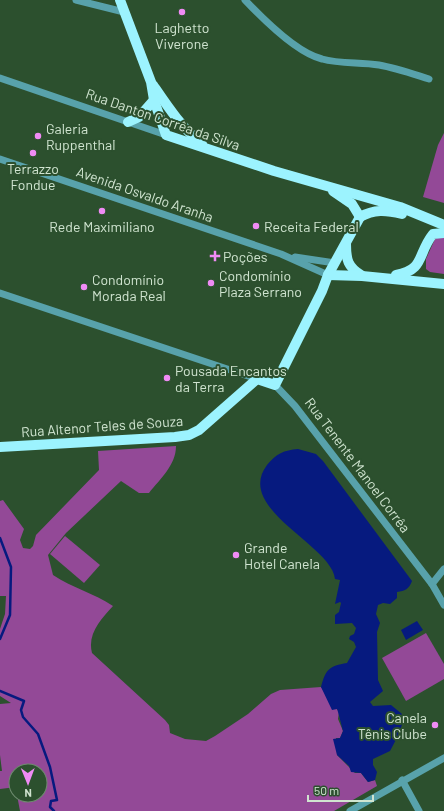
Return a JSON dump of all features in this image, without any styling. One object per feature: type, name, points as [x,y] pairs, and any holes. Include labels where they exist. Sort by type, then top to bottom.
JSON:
[{"type":"main road","points":[[120,0],[151,82],[154,100],[166,135]]},
{"type":"main road","points":[[151,82],[177,121],[187,132],[209,149]]},
{"type":"main road","points":[[128,122],[139,117],[154,100]]},
{"type":"main road","name":"Rua Danton Corrêa da Silva","points":[[166,135],[319,184],[385,202],[429,220]]},
{"type":"main road","name":"Rua Danton Corrêa da Silva","points":[[319,184],[338,193],[352,204],[360,217]]},
{"type":"main road","points":[[257,379],[276,385],[322,291],[328,275],[360,217],[368,213],[382,210],[429,220],[444,225]]},
{"type":"main road","points":[[429,220],[425,246],[420,261],[420,270],[426,277],[444,282]]},
{"type":"main road","points":[[425,246],[433,234],[444,233]]},
{"type":"main road","points":[[346,244],[347,262],[354,271],[362,276]]},
{"type":"main road","points":[[382,278],[410,272],[420,261]]},
{"type":"main road","name":"Avenida Osvaldo Aranha","points":[[328,275],[444,282]]},
{"type":"main road","name":"Rua Altenor Teles de Souza","points":[[0,447],[189,435],[199,430],[257,379]]},
{"type":"street","points":[[76,0],[124,12]]},
{"type":"street","points":[[245,0],[275,30],[320,59],[378,65],[399,69],[429,79]]},
{"type":"street","name":"Rua Danton Corrêa da Silva","points":[[0,78],[166,135]]},
{"type":"street","name":"Avenida Osvaldo Aranha","points":[[0,159],[281,254],[328,275]]},
{"type":"street","name":"Avenida Osvaldo Aranha","points":[[281,254],[335,263]]},
{"type":"street","points":[[0,293],[257,379]]},
{"type":"street","name":"Rua Tenente Manoel Corrêa","points":[[276,385],[295,406],[432,584],[444,606]]},
{"type":"street","points":[[432,584],[444,569]]},
{"type":"street","points":[[350,811],[402,780],[444,758]]},
{"type":"street","points":[[402,780],[419,811]]},
{"type":"shaded area","points":[[444,133],[444,203],[423,197],[438,145]]},
{"type":"shaded area","points":[[444,235],[444,274],[430,272],[426,269],[426,259],[435,239]]},
{"type":"shaded area","points":[[176,446],[170,466],[149,493],[139,493],[121,481],[66,533],[48,555],[53,575],[113,606],[104,616],[93,633],[91,639],[92,653],[165,720],[169,725],[170,733],[185,739],[206,741],[248,714],[271,694],[280,690],[321,687],[339,712],[338,719],[343,731],[340,738],[336,738],[337,755],[355,773],[361,773],[368,782],[375,780],[377,786],[334,811],[20,811],[18,803],[48,803],[48,763],[8,763],[8,788],[0,789],[0,771],[2,771],[0,755],[0,704],[11,703],[0,696],[0,629],[5,614],[6,596],[0,596],[0,501],[3,500],[24,529],[20,540],[23,548],[30,549],[33,546],[36,535],[99,470],[98,451]]},
{"type":"shaded area","points":[[298,449],[316,454],[323,461],[412,581],[410,586],[406,589],[397,592],[397,598],[390,604],[383,603],[378,605],[376,614],[380,623],[377,632],[378,680],[383,691],[370,702],[373,706],[391,705],[402,714],[403,721],[399,734],[390,751],[373,759],[373,765],[377,772],[375,780],[368,782],[361,773],[351,772],[349,766],[337,755],[333,739],[340,738],[343,731],[337,709],[332,710],[321,687],[329,669],[336,665],[347,663],[356,647],[354,642],[349,639],[350,636],[354,634],[356,628],[352,623],[335,624],[335,615],[339,612],[341,603],[335,604],[340,580],[335,579],[330,566],[273,511],[263,497],[260,481],[267,465],[281,453]]},
{"type":"shaded area","points":[[65,536],[100,565],[84,583],[50,554]]},
{"type":"shaded area","points":[[417,621],[423,630],[406,640],[401,630]]},
{"type":"shaded area","points":[[426,633],[444,664],[444,679],[406,701],[382,658]]},
{"type":"waterway","points":[[0,538],[11,567],[10,615],[0,639]]},
{"type":"waterway","points":[[0,691],[24,701],[21,710],[23,717],[38,734],[50,767],[57,800],[51,801],[50,807],[54,811]]},
{"type":"place","name":"Laghetto Viverone","points":[[182,12]]},
{"type":"place","name":"Galeria Ruppenthal","points":[[38,136]]},
{"type":"place","name":"Terrazzo Fondue","points":[[33,153]]},
{"type":"place","name":"Rede Maximiliano","points":[[102,211]]},
{"type":"place","name":"Receita Federal","points":[[256,226]]},
{"type":"place","name":"Poções","points":[[215,256]]},
{"type":"place","name":"Condomínio Plaza Serrano","points":[[211,283]]},
{"type":"place","name":"Condomínio Morada Real","points":[[84,287]]},
{"type":"place","name":"Pousada Encantos da Terra","points":[[167,378]]},
{"type":"place","name":"Grande Hotel Canela","points":[[236,555]]},
{"type":"place","name":"Canela Tênis Clube","points":[[435,725]]}]
